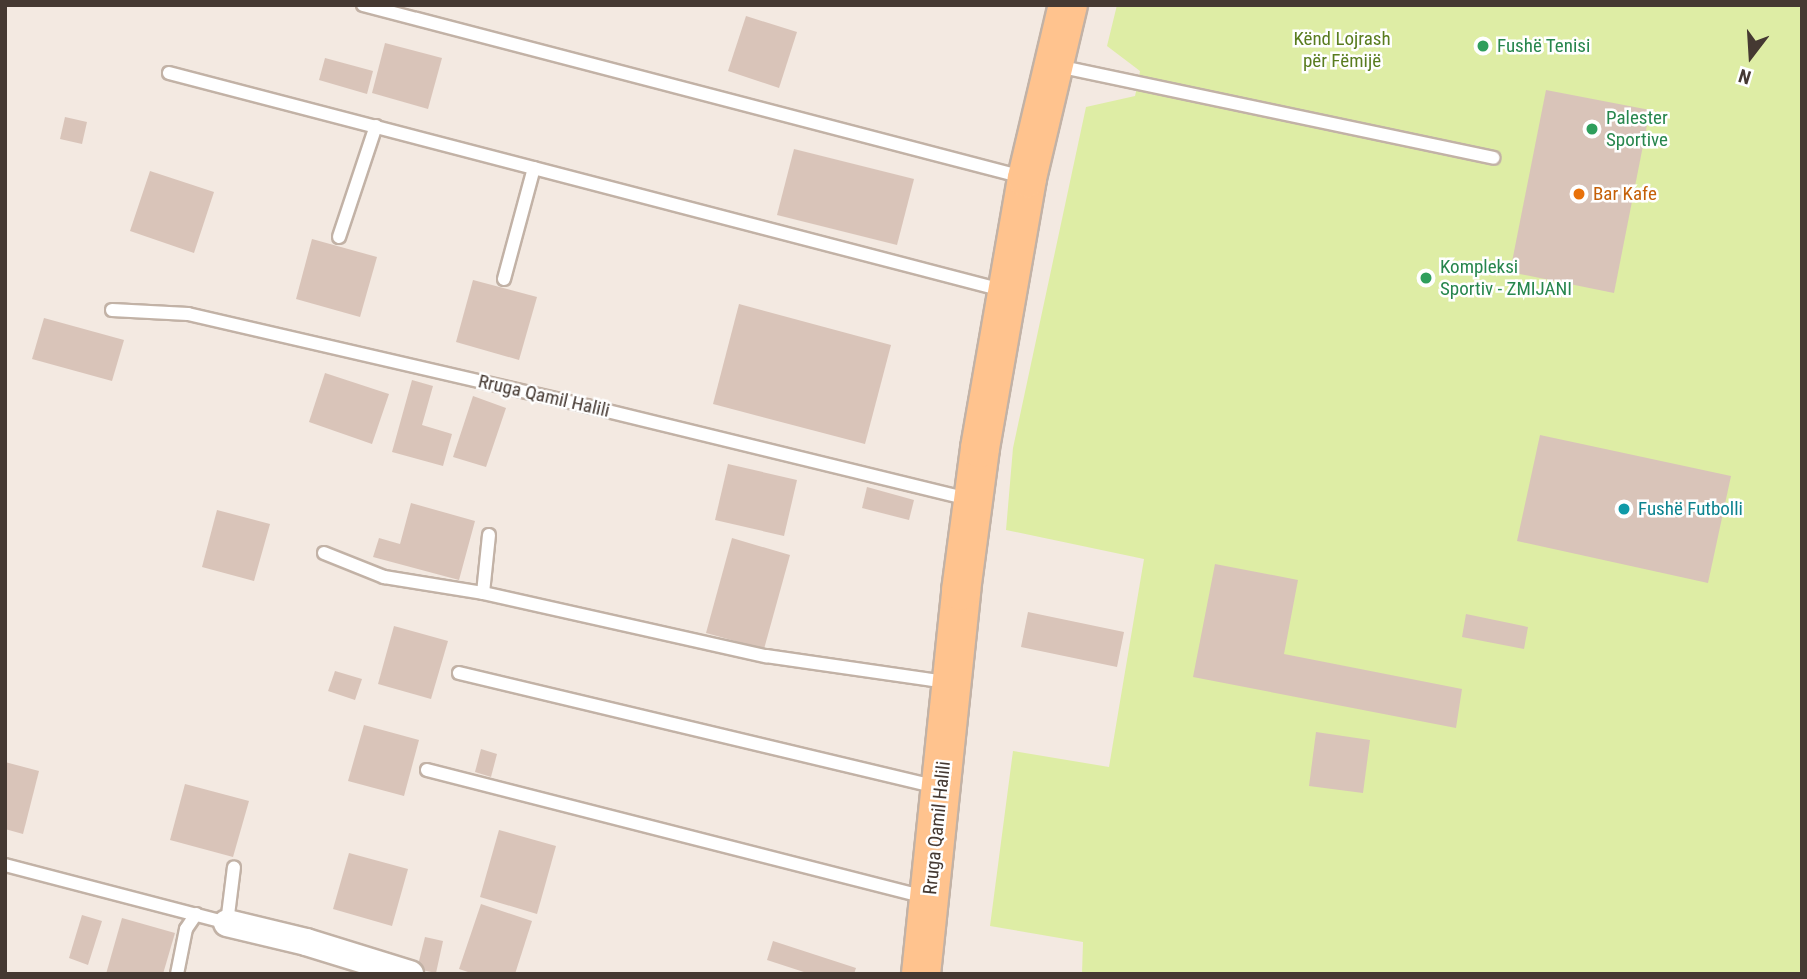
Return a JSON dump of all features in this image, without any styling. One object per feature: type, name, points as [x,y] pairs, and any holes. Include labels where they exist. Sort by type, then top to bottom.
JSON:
[{"type":"main road","name":"Rruga Qamil Halili","points":[[921,974],[972,500],[1005,290],[1027,178],[1068,5]]},
{"type":"street","points":[[227,923],[306,942],[410,974]]},
{"type":"lane","points":[[363,5],[1027,178]]},
{"type":"lane","points":[[1053,65],[1493,158]]},
{"type":"lane","points":[[169,73],[1005,290]]},
{"type":"lane","points":[[339,237],[376,126]]},
{"type":"lane","points":[[504,279],[534,168]]},
{"type":"lane","name":"Rruga Qamil Halili","points":[[112,310],[188,314],[587,405],[972,500]]},
{"type":"lane","points":[[482,593],[489,535]]},
{"type":"lane","points":[[324,552],[384,578],[435,583],[766,656],[953,683]]},
{"type":"lane","points":[[459,673],[941,787]]},
{"type":"lane","points":[[426,770],[929,898]]},
{"type":"lane","points":[[5,865],[227,923],[234,867]]},
{"type":"lane","points":[[177,974],[186,929],[196,914]]},
{"type":"green space","name":"Kënd Lojrash për Fëmijë","points":[[1117,5],[1802,5],[1802,974],[1082,974],[1083,942],[990,926],[1013,751],[1109,767],[1144,559],[1006,530],[1013,448],[1086,107],[1135,96],[1138,83],[1140,71],[1107,46]]},
{"type":"building","points":[[746,16],[797,32],[779,88],[728,71]]},
{"type":"building","points":[[385,43],[442,58],[428,109],[372,93]]},
{"type":"building","points":[[325,58],[373,71],[367,94],[319,80]]},
{"type":"building","points":[[1546,90],[1650,110],[1614,293],[1510,272]]},
{"type":"building","points":[[65,117],[87,122],[82,144],[60,139]]},
{"type":"building","points":[[794,149],[914,179],[897,245],[777,215]]},
{"type":"building","points":[[150,171],[214,192],[194,253],[130,231]]},
{"type":"building","points":[[312,239],[377,257],[360,317],[296,299]]},
{"type":"building","points":[[473,280],[537,297],[519,360],[456,342]]},
{"type":"building","points":[[739,304],[891,345],[865,444],[713,404]]},
{"type":"building","points":[[44,318],[124,340],[112,381],[32,359]]},
{"type":"building","points":[[325,373],[389,394],[372,444],[309,422]]},
{"type":"building","points":[[412,380],[433,386],[422,425],[452,434],[443,466],[392,452]]},
{"type":"building","points":[[473,396],[506,408],[486,467],[453,457]]},
{"type":"building","name":"Fushë Futbolli","points":[[1540,435],[1731,476],[1708,583],[1517,541]]},
{"type":"building","points":[[728,464],[797,480],[784,536],[715,520]]},
{"type":"building","points":[[867,487],[914,500],[909,520],[862,508]]},
{"type":"building","points":[[411,503],[475,521],[459,580],[373,557],[379,538],[400,544]]},
{"type":"building","points":[[217,510],[270,524],[254,581],[202,567]]},
{"type":"building","points":[[732,538],[790,555],[764,649],[706,633]]},
{"type":"building","points":[[1215,564],[1298,580],[1284,654],[1462,689],[1456,728],[1193,677]]},
{"type":"building","points":[[1028,612],[1124,632],[1117,667],[1021,647]]},
{"type":"building","points":[[1466,614],[1528,627],[1524,649],[1462,637]]},
{"type":"building","points":[[394,626],[448,641],[431,699],[378,684]]},
{"type":"building","points":[[335,671],[362,679],[355,700],[328,691]]},
{"type":"building","points":[[364,725],[419,740],[404,796],[348,781]]},
{"type":"building","points":[[1316,732],[1370,740],[1363,793],[1309,786]]},
{"type":"building","points":[[481,749],[497,754],[491,777],[475,772]]},
{"type":"building","points":[[5,762],[39,771],[23,834],[5,829]]},
{"type":"building","points":[[185,784],[249,801],[233,857],[170,840]]},
{"type":"building","points":[[499,830],[556,846],[537,914],[480,897]]},
{"type":"building","points":[[349,853],[408,869],[392,926],[333,909]]},
{"type":"building","points":[[481,904],[532,921],[515,974],[474,974],[459,969]]},
{"type":"building","points":[[82,915],[102,921],[88,965],[69,958]]},
{"type":"building","points":[[122,918],[175,933],[163,974],[106,974]]},
{"type":"building","points":[[425,937],[443,941],[436,973],[417,969]]},
{"type":"building","points":[[773,941],[856,968],[854,974],[810,974],[767,960]]},
{"type":"place","name":"Fushë Tenisi","points":[[1483,46]]},
{"type":"place","name":"Palester Sportive","points":[[1592,129]]},
{"type":"place","name":"Bar Kafe","points":[[1579,194]]},
{"type":"place","name":"Kompleksi Sportiv - ZMIJANI","points":[[1426,278]]},
{"type":"place","name":"Fushë Futbolli","points":[[1624,509]]}]
